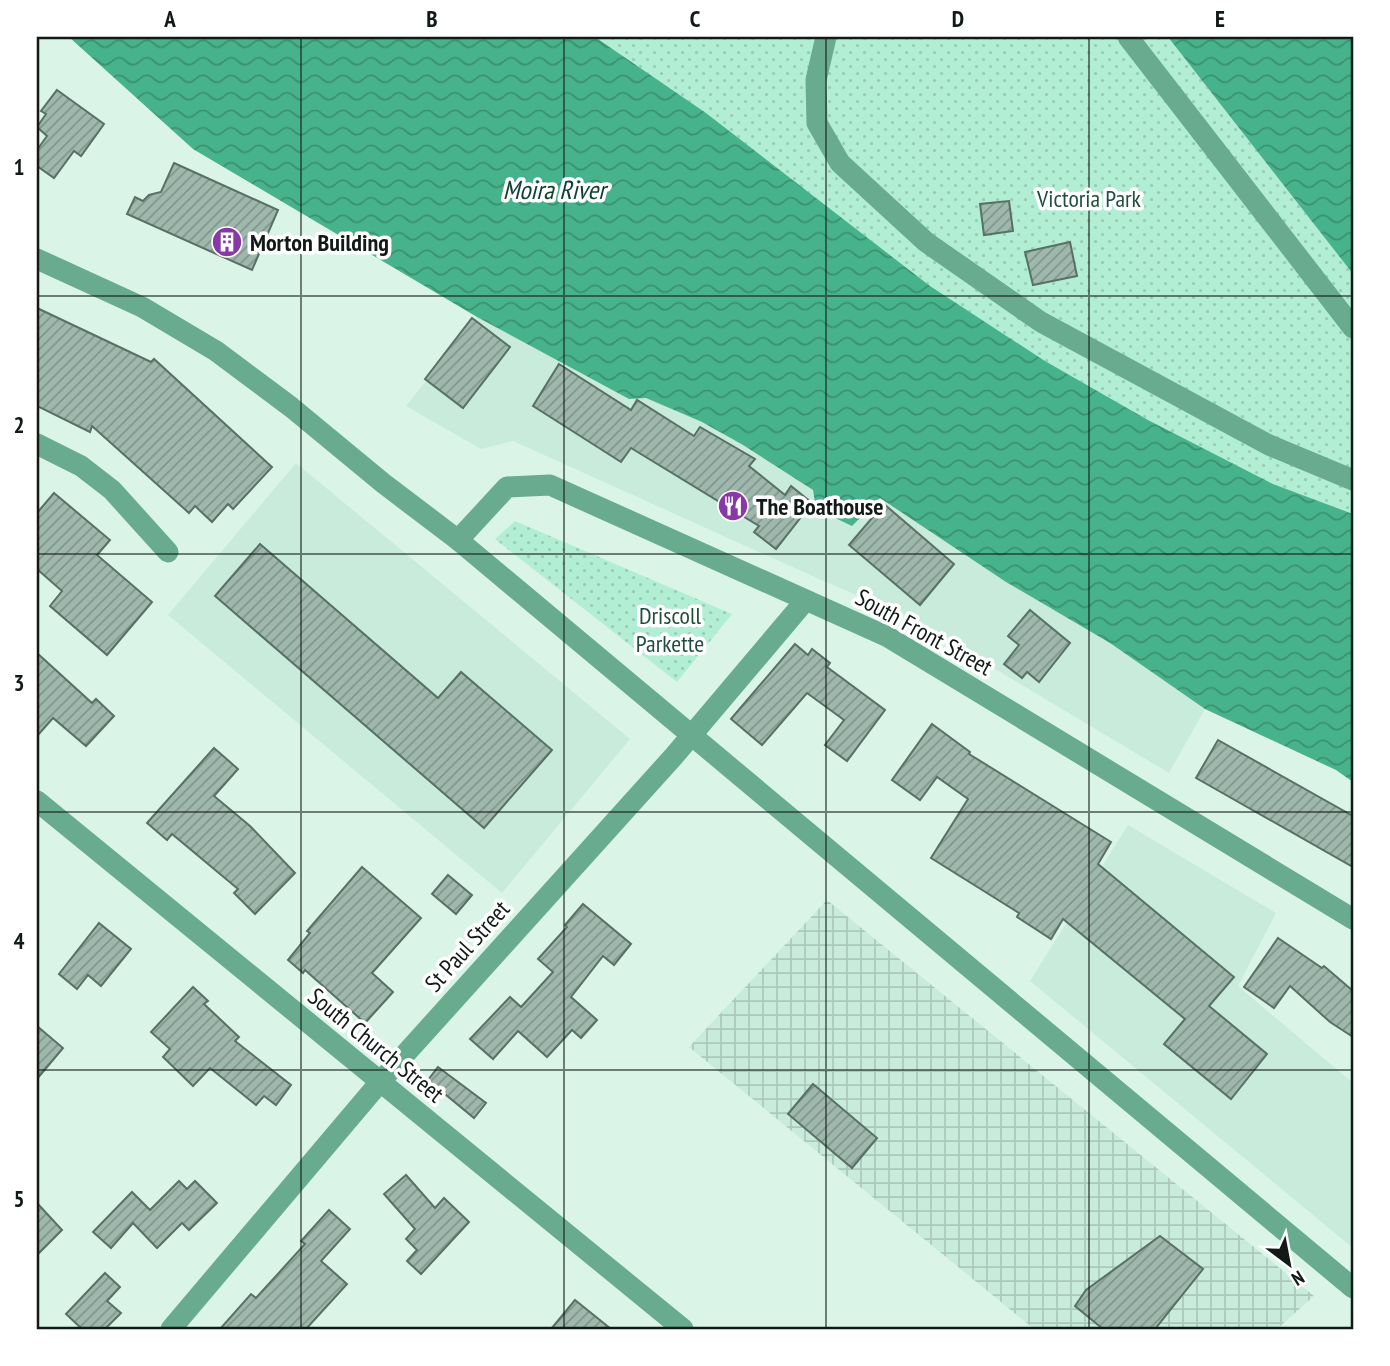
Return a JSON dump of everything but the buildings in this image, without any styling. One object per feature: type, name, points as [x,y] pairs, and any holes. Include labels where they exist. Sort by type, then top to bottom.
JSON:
[{"type":"street","points":[[826,37],[816,80],[817,123],[840,163],[926,242],[1041,322],[1269,445],[1353,480]]},
{"type":"street","points":[[1128,37],[1353,328]]},
{"type":"street","points":[[37,259],[142,307],[216,351],[291,407],[383,483],[458,540],[1353,1288]]},
{"type":"street","points":[[37,443],[81,466],[112,490],[168,552]]},
{"type":"street","name":"South Front Street","points":[[458,540],[507,487],[550,485],[888,637],[1353,919]]},
{"type":"street","name":"St Paul Street","points":[[171,1329],[380,1082],[691,736],[805,601]]},
{"type":"street","name":"South Church Street","points":[[37,801],[683,1329]]},
{"type":"shaded area","points":[[477,317],[629,399],[646,398],[702,422],[813,490],[816,509],[851,525],[880,497],[1006,582],[1110,643],[1205,709],[1169,773],[905,615],[513,441],[481,449],[406,406]]},
{"type":"shaded area","points":[[296,463],[630,739],[502,893],[168,615]]},
{"type":"shaded area","points":[[1128,825],[1276,913],[1238,986],[1353,1083],[1353,1248],[1030,981]]},
{"type":"shaded area","points":[[827,900],[1314,1296],[1277,1329],[1034,1329],[689,1047]]},
{"type":"green space","name":"Victoria Park","points":[[595,37],[1168,37],[1353,274],[1353,514],[1273,484],[1148,420],[1045,361],[930,286],[706,113]]},
{"type":"green space","name":"Driscoll Parkette","points":[[515,521],[732,614],[677,682],[495,539]]},
{"type":"water","name":"Moira River","points":[[69,37],[595,37],[706,113],[930,286],[1045,361],[1148,420],[1273,484],[1353,514],[1353,782],[1336,770],[1205,709],[1110,643],[1006,582],[880,498],[852,526],[816,509],[813,490],[702,422],[646,398],[629,399],[477,317],[193,149]]},
{"type":"water","points":[[1168,37],[1353,37],[1353,274]]},
{"type":"place","name":"Morton Building","points":[[227,242]]},
{"type":"place","name":"The Boathouse","points":[[733,506]]}]
